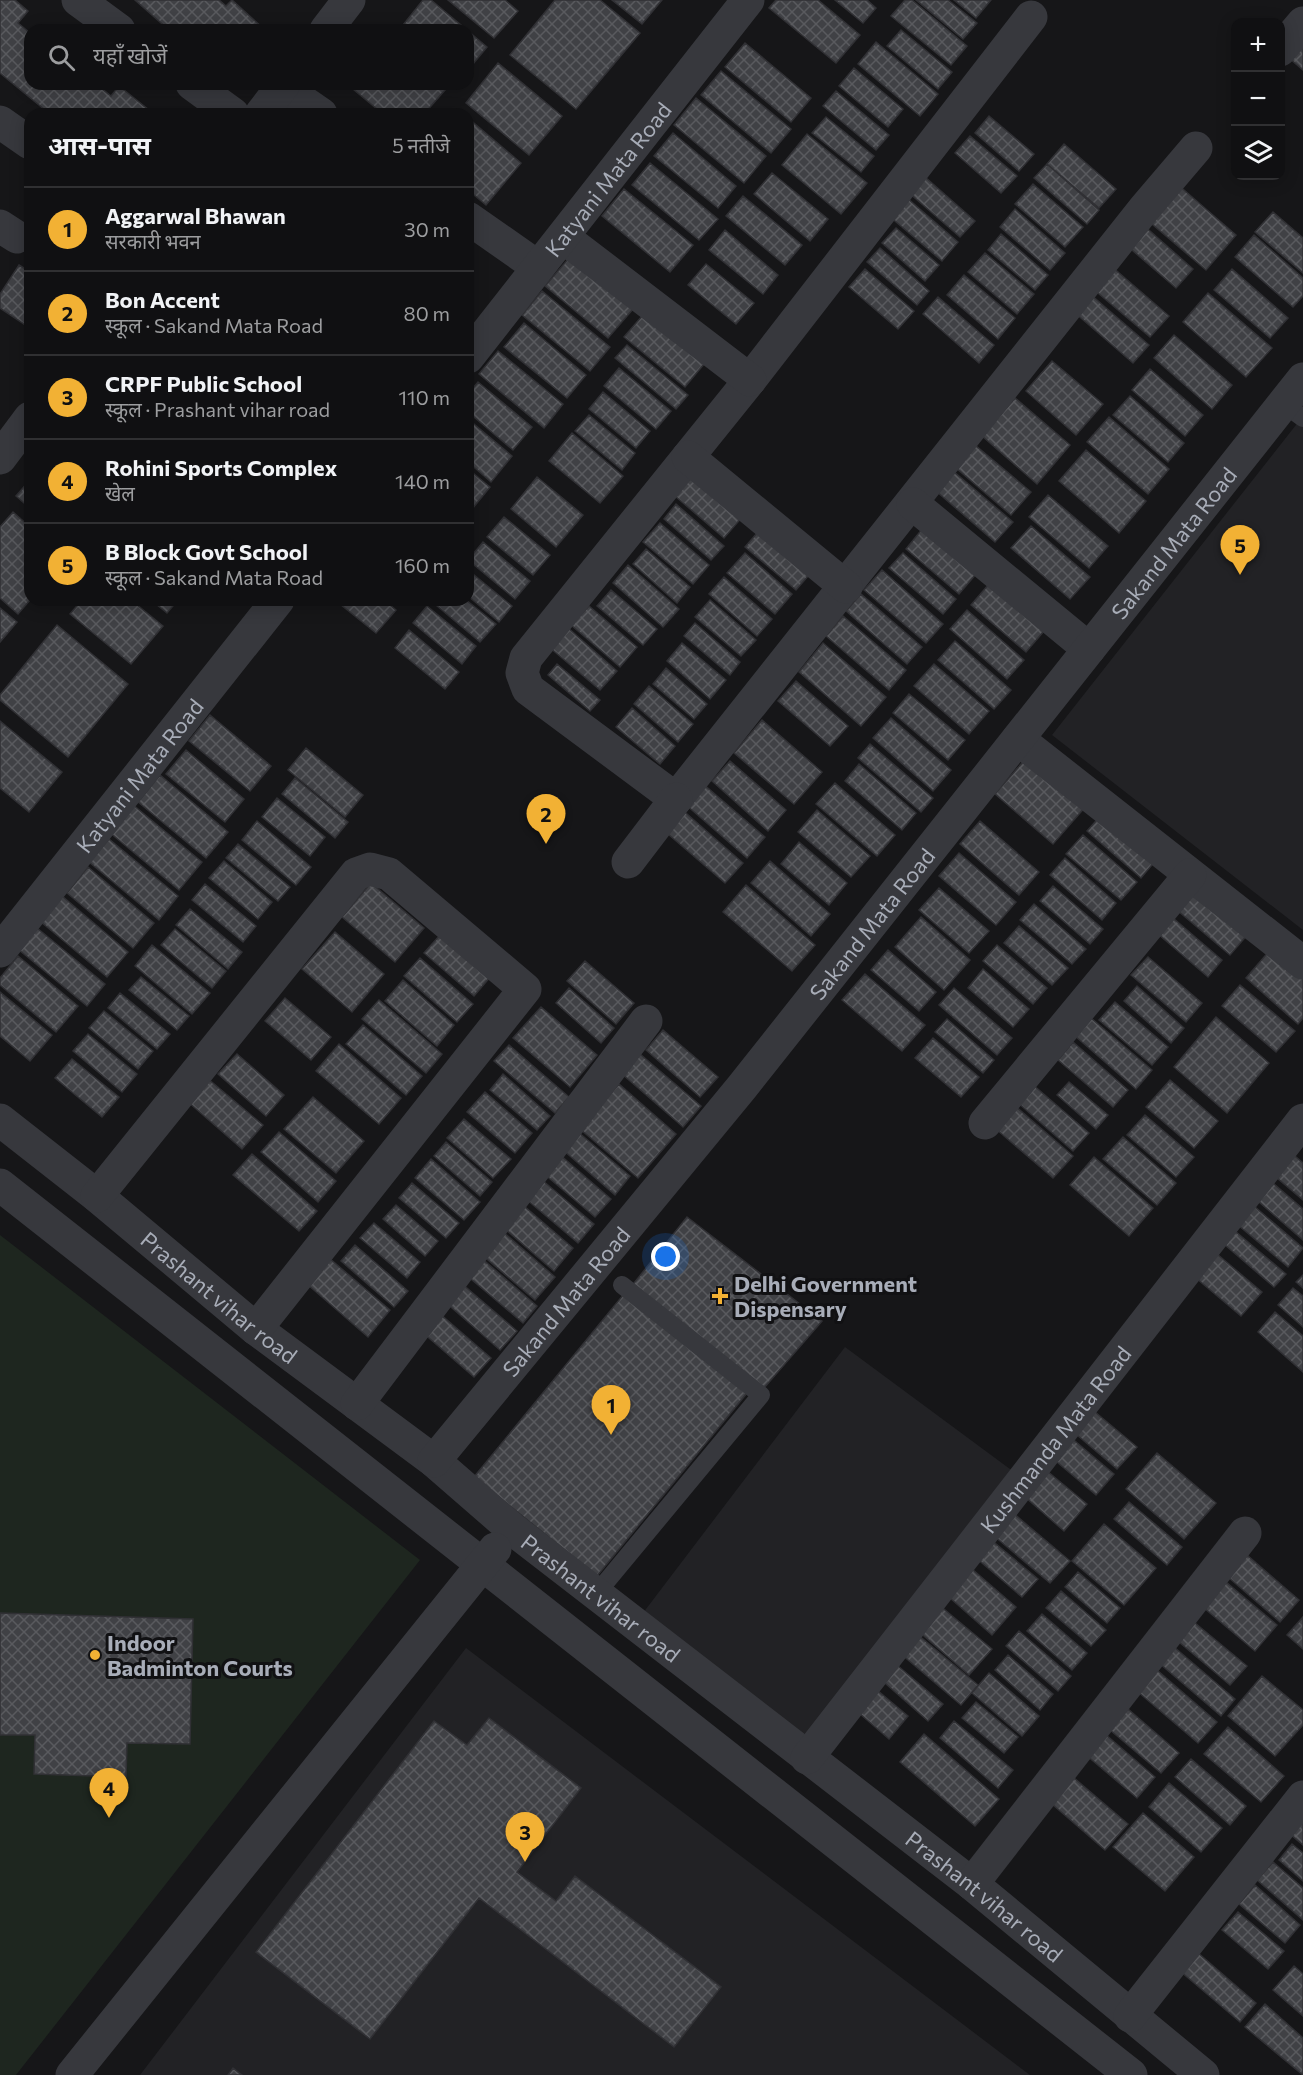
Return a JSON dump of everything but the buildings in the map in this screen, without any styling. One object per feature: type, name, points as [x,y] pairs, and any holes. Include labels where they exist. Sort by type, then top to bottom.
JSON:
[{"type":"street","points":[[78,0],[111,24]]},
{"type":"street","points":[[331,24],[349,0]]},
{"type":"street","name":"Katyani Mata Road","points":[[474,349],[748,0]]},
{"type":"street","points":[[676,799],[528,689],[522,673],[526,658],[750,380],[1031,17]]},
{"type":"street","points":[[1285,45],[1303,23]]},
{"type":"street","points":[[200,90],[224,108]]},
{"type":"street","points":[[266,108],[279,90]]},
{"type":"street","points":[[290,90],[313,108]]},
{"type":"street","points":[[0,122],[24,139]]},
{"type":"street","points":[[628,862],[1144,209],[1196,148]]},
{"type":"street","points":[[474,222],[538,267]]},
{"type":"street","points":[[563,237],[750,380]]},
{"type":"street","name":"Sakand Mata Road","points":[[434,1461],[749,1078],[1089,649],[1297,400]]},
{"type":"street","points":[[0,458],[24,426]]},
{"type":"street","points":[[688,457],[846,587]]},
{"type":"street","points":[[913,504],[1089,649]]},
{"type":"street","name":"Katyani Mata Road","points":[[0,951],[273,606]]},
{"type":"street","points":[[1018,739],[1303,963]]},
{"type":"street","points":[[97,1196],[356,874],[370,869],[389,874],[399,882],[525,989],[256,1329]]},
{"type":"street","points":[[985,1123],[1190,875]]},
{"type":"street","points":[[357,1404],[646,1021]]},
{"type":"street","name":"Prashant vihar road","points":[[0,1120],[97,1196],[256,1329],[434,1461],[511,1528],[972,1884],[1203,2075]]},
{"type":"street","name":"Kushmanda Mata Road","points":[[807,1758],[1303,1120]]},
{"type":"street","points":[[0,1185],[1131,2075]]},
{"type":"street","points":[[72,2075],[511,1528]]},
{"type":"street","points":[[972,1884],[1245,1533]]},
{"type":"street","points":[[1130,2016],[1303,1797]]},
{"type":"lane","points":[[596,1594],[761,1395],[622,1285]]},
{"type":"shaded area","points":[[1303,416],[1303,930],[1052,735]]},
{"type":"shaded area","points":[[0,1235],[420,1560],[16,2075],[0,2075]]},
{"type":"shaded area","points":[[845,1347],[1014,1472],[803,1743],[643,1613]]},
{"type":"shaded area","points":[[466,1648],[1030,2075],[140,2075]]},
{"type":"place","name":"B Block Govt School","points":[[1240,575]]},
{"type":"place","name":"Bon Accent","points":[[546,844]]},
{"type":"place","name":"Delhi Government Dispensary","points":[[720,1296]]},
{"type":"place","name":"Aggarwal Bhawan","points":[[611,1435]]},
{"type":"place","name":"Indoor Badminton Courts","points":[[95,1655]]},
{"type":"place","name":"Rohini Sports Complex","points":[[109,1818]]},
{"type":"place","name":"CRPF Public School","points":[[525,1862]]}]
